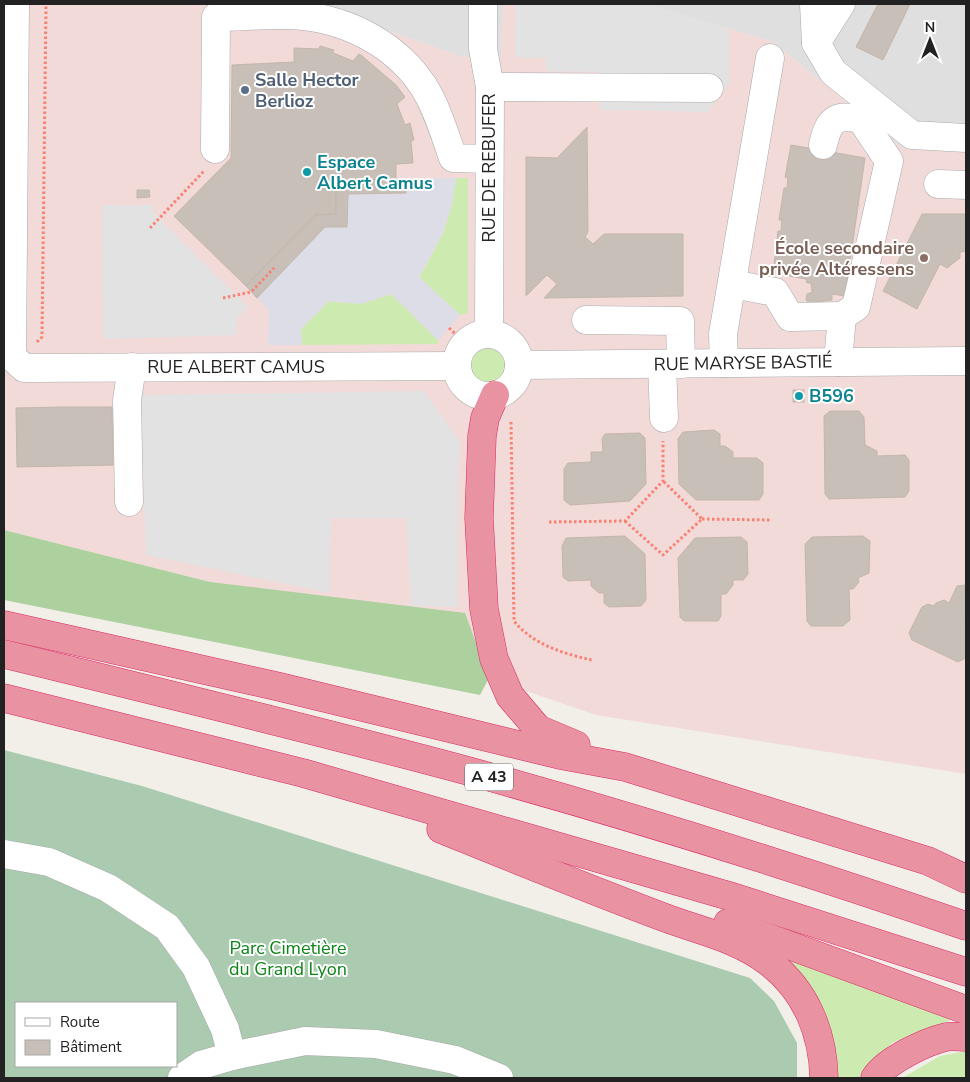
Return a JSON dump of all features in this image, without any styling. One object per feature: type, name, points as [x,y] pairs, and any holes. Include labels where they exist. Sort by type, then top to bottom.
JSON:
[{"type":"highway","points":[[490,407],[482,436],[479,518],[484,610],[494,659],[510,696],[538,729],[625,767]]},
{"type":"highway","points":[[4,625],[280,687],[560,754],[625,767],[928,861],[966,869]]},
{"type":"highway","name":"A 43","points":[[4,654],[266,718],[474,773],[686,835],[862,890],[966,926]]},
{"type":"highway","points":[[4,698],[303,773],[736,898],[966,972]]},
{"type":"highway","points":[[303,773],[666,918],[733,940],[770,963],[799,992],[816,1024],[824,1078]]},
{"type":"highway","points":[[928,861],[966,879]]},
{"type":"highway","points":[[553,874],[623,890],[741,928],[966,1010]]},
{"type":"highway","points":[[875,1078],[908,1052],[947,1037],[966,1037]]},
{"type":"street","points":[[15,4],[8,314],[12,357],[18,365]]},
{"type":"street","name":"RUE DE REBUFER","points":[[465,342],[489,159],[490,87],[483,49],[483,4]]},
{"type":"street","points":[[814,4],[816,43],[833,72],[912,135],[966,138]]},
{"type":"street","points":[[816,43],[841,4]]},
{"type":"street","points":[[214,149],[216,17],[304,16],[336,23],[366,34],[399,57],[424,88],[453,158],[489,159]]},
{"type":"street","points":[[724,363],[723,334],[770,58]]},
{"type":"street","points":[[490,87],[709,88]]},
{"type":"street","points":[[732,284],[775,292],[790,317],[842,316],[856,307],[889,161],[861,119],[848,117],[835,119],[828,127],[823,145]]},
{"type":"street","points":[[938,184],[966,185]]},
{"type":"street","points":[[838,362],[842,316]]},
{"type":"street","points":[[586,320],[680,321],[664,418]]},
{"type":"street","points":[[507,340],[518,356],[519,366],[518,376],[490,407],[486,396],[469,390],[458,375],[465,342],[507,340]]},
{"type":"street","name":"RUE ALBERT CAMUS","points":[[18,365],[24,368],[132,367],[465,342]]},
{"type":"street","name":"RUE MARYSE BASTIÉ","points":[[519,366],[966,361]]},
{"type":"street","points":[[130,502],[127,400],[132,367]]},
{"type":"street","points":[[4,854],[49,862],[108,888],[167,927],[196,967],[225,1029],[232,1056]]},
{"type":"street","points":[[182,1078],[201,1065],[232,1056],[305,1041],[376,1044],[455,1060],[499,1078]]},
{"type":"path","points":[[18,365],[42,337],[46,4]]},
{"type":"path","points":[[150,228],[194,181]]},
{"type":"path","points":[[223,298],[251,292],[274,268]]},
{"type":"path","points":[[490,407],[512,422],[514,621],[521,630],[561,653],[592,660]]},
{"type":"path","points":[[625,521],[663,481],[664,418]]},
{"type":"path","points":[[663,481],[702,519],[772,520]]},
{"type":"path","points":[[549,522],[625,521],[663,555],[702,519]]},
{"type":"shaded area","points":[[4,4],[311,4],[463,57],[501,55],[503,4],[646,4],[773,42],[904,149],[966,149],[966,774],[596,715],[210,582],[4,530]]},
{"type":"shaded area","points":[[311,4],[503,4],[501,55],[463,57]]},
{"type":"shaded area","points":[[516,4],[646,4],[729,29],[729,83],[708,112],[601,110],[600,72],[546,71],[546,58],[515,57]]},
{"type":"shaded area","points":[[646,4],[966,4],[966,149],[904,149],[773,42]]},
{"type":"shaded area","points":[[456,178],[452,205],[444,231],[419,277],[460,315],[438,340],[391,294],[361,304],[329,301],[301,329],[302,345],[268,345],[269,310],[257,298],[336,214],[336,180]]},
{"type":"shaded area","points":[[102,205],[153,205],[153,212],[248,307],[236,319],[237,335],[103,339]]},
{"type":"shaded area","points":[[424,391],[459,441],[457,607],[411,606],[406,518],[331,518],[330,593],[146,555],[141,395]]},
{"type":"green space","points":[[456,178],[468,178],[468,313],[460,315],[419,277],[433,253],[443,229],[451,205]]},
{"type":"green space","points":[[391,294],[438,340],[438,344],[302,345],[301,329],[329,301],[361,302]]},
{"type":"green space","points":[[488,347],[495,348],[501,353],[506,359],[506,373],[501,379],[495,384],[488,385],[481,384],[475,379],[470,373],[469,366],[470,359],[475,353],[481,348]]},
{"type":"green space","points":[[4,530],[210,582],[465,613],[489,678],[480,695],[4,600]]},
{"type":"green space","name":"Parc Cimetière du Grand Lyon","points":[[4,750],[142,786],[750,978],[774,1001],[797,1043],[797,1078],[4,1078]]},
{"type":"green space","points":[[787,959],[956,1018],[892,1043],[859,1078],[835,1078],[833,1042],[825,1013],[810,987]]},
{"type":"green space","points":[[966,1051],[966,1078],[902,1078],[940,1056]]},
{"type":"building","points":[[878,4],[910,4],[883,60],[856,47]]},
{"type":"building","name":"Espace Albert Camus","points":[[320,46],[334,50],[333,53],[353,61],[359,54],[361,55],[396,85],[405,97],[397,104],[405,125],[410,123],[414,140],[411,141],[413,163],[396,164],[396,179],[336,180],[336,214],[315,215],[246,286],[174,216],[231,158],[232,65],[294,62],[294,48],[319,49]]},
{"type":"building","points":[[587,127],[588,232],[585,237],[593,244],[604,234],[683,234],[683,296],[544,298],[557,284],[547,275],[526,296],[526,157],[557,158]]},
{"type":"building","points":[[791,145],[865,158],[845,296],[832,294],[832,300],[809,303],[806,300],[807,294],[812,292],[811,283],[807,283],[806,279],[773,273],[778,231],[781,231],[782,220],[779,220],[784,188],[787,188],[788,178],[785,177]]},
{"type":"building","points":[[407,179],[406,193],[348,194],[347,227],[325,227],[257,298],[246,286],[315,215],[336,214],[336,180]]},
{"type":"building","points":[[137,190],[149,190],[150,197],[137,198]]},
{"type":"building","points":[[922,214],[966,214],[966,251],[960,252],[960,258],[947,268],[940,264],[917,309],[883,291]]},
{"type":"building","name":"B596","points":[[793,390],[804,390],[804,402],[793,402]]},
{"type":"building","points":[[112,407],[113,465],[17,467],[16,408]]},
{"type":"building","points":[[830,411],[859,411],[864,417],[865,445],[877,451],[877,456],[905,455],[909,460],[909,491],[905,497],[829,499],[825,494],[824,416]]},
{"type":"building","points":[[714,430],[720,434],[720,446],[725,446],[733,452],[733,458],[757,458],[763,463],[763,494],[759,500],[696,500],[679,484],[678,439],[683,432]]},
{"type":"building","points":[[640,433],[645,438],[646,484],[630,501],[570,505],[564,500],[564,469],[568,463],[591,462],[591,452],[603,452],[602,439],[605,434]]},
{"type":"building","points":[[625,536],[645,554],[646,600],[641,606],[609,607],[604,603],[604,593],[599,593],[591,586],[591,580],[568,581],[563,577],[562,546],[566,538]]},
{"type":"building","points":[[863,536],[870,541],[869,573],[858,578],[859,582],[853,589],[849,589],[850,620],[843,626],[811,626],[807,621],[805,544],[812,537]]},
{"type":"building","points":[[741,537],[747,542],[748,574],[743,580],[733,580],[733,585],[726,594],[721,594],[721,616],[718,621],[684,621],[680,617],[678,558],[695,538]]},
{"type":"building","points":[[965,585],[966,658],[958,662],[912,640],[909,633],[922,607],[928,604],[934,606],[936,603],[944,600],[949,603],[957,586]]},
{"type":"place","name":"Salle Hector Berlioz","points":[[245,90]]},
{"type":"place","name":"Espace Albert Camus","points":[[307,172]]},
{"type":"place","name":"École secondaire privée Altéressens","points":[[924,258]]},
{"type":"place","name":"B596","points":[[799,396]]}]
